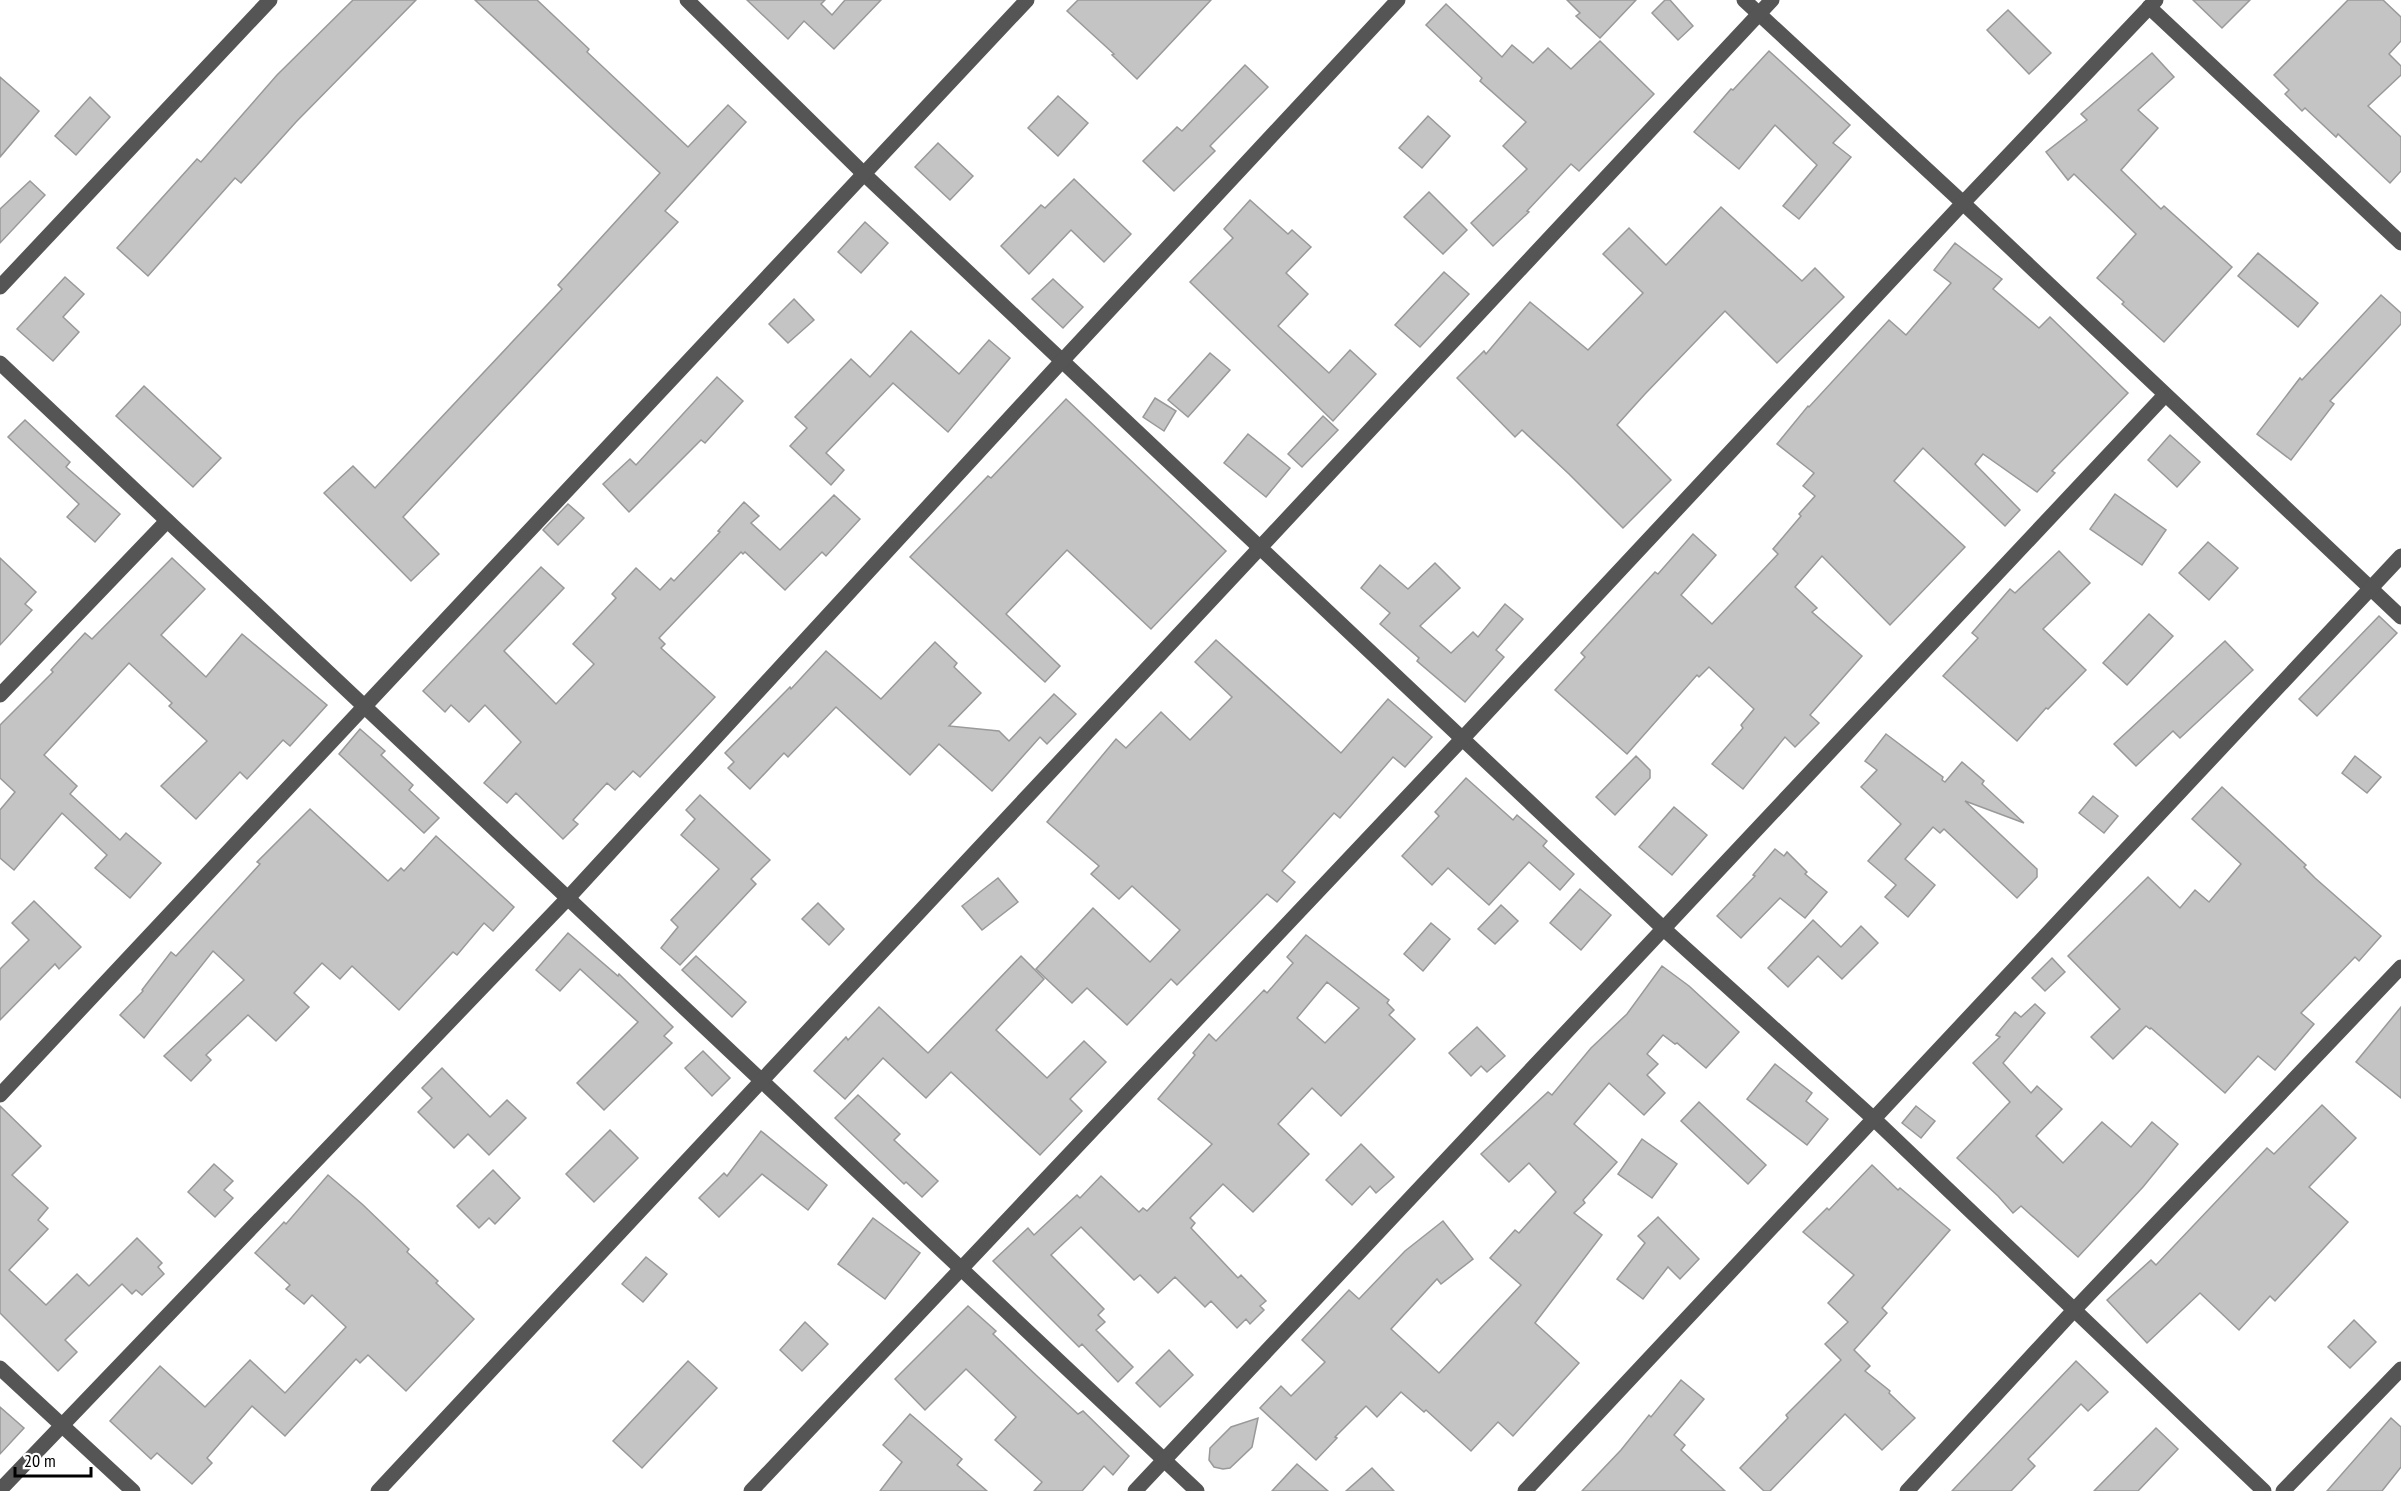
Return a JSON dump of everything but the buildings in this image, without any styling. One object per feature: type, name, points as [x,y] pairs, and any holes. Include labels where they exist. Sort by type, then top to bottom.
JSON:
[{"type":"street","points":[[0,287],[270,0]]},
{"type":"street","points":[[687,0],[863,173],[1665,930],[1874,1119],[2264,1491]]},
{"type":"street","points":[[0,1095],[1027,0]]},
{"type":"street","points":[[0,1490],[568,898],[1398,0]]},
{"type":"street","points":[[1744,0],[2401,616]]},
{"type":"street","points":[[378,1491],[1772,0]]},
{"type":"street","points":[[751,1491],[1463,738],[2152,4],[2401,243]]},
{"type":"street","points":[[0,363],[1197,1491]]},
{"type":"street","points":[[1135,1491],[1665,930],[2165,395]]},
{"type":"street","points":[[0,695],[167,521]]},
{"type":"street","points":[[1525,1491],[2401,556]]},
{"type":"street","points":[[1907,1491],[2074,1309],[2401,967]]},
{"type":"street","points":[[0,1368],[133,1491]]},
{"type":"street","points":[[2283,1491],[2401,1369]]}]
